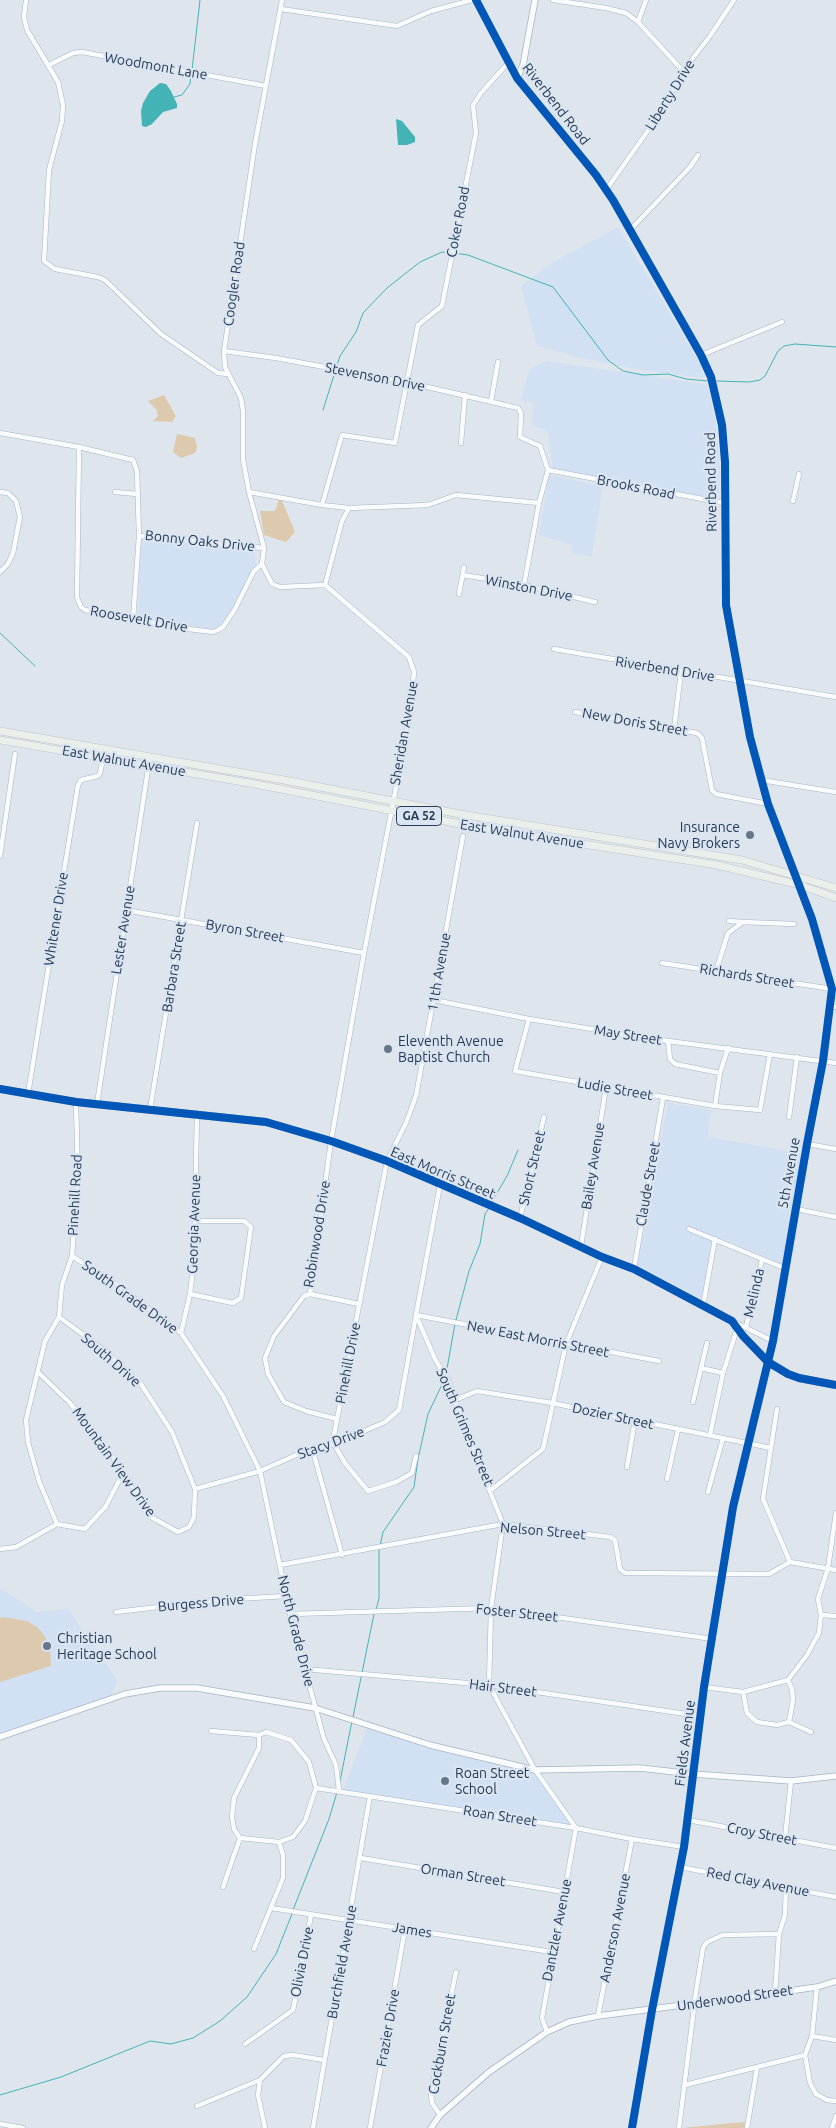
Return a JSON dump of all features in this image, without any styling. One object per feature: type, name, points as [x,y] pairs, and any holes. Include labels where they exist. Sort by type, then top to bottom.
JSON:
[{"type":"main road","name":"East Walnut Avenue","points":[[0,731],[150,756],[548,829],[742,860],[795,874],[836,888]]},
{"type":"main road","name":"East Walnut Avenue","points":[[0,740],[149,765],[547,839],[718,865],[800,885],[836,898]]},
{"type":"main road","points":[[547,839],[548,829]]},
{"type":"main road","name":"East Morris Street","points":[[0,1089],[76,1102],[266,1122],[331,1141],[386,1161],[520,1218],[634,1270],[732,1321]]},
{"type":"main road","points":[[732,1321],[737,1329],[768,1362],[799,1378],[836,1385]]},
{"type":"street","points":[[26,0],[24,17],[27,30],[58,82],[63,104],[62,121],[49,170],[44,261],[55,269],[70,273],[98,276],[105,280],[161,334],[218,373],[228,374]]},
{"type":"street","name":"Coogler Road","points":[[262,564],[264,548],[249,492],[243,459],[241,398],[225,367],[224,351],[254,150],[282,0]]},
{"type":"street","points":[[281,9],[396,26],[431,11],[474,0]]},
{"type":"street","name":"Riverbend Road","points":[[474,0],[517,78],[606,190],[631,229],[701,355],[716,392],[722,425],[725,462],[726,605],[740,680],[760,780],[800,885],[832,989]]},
{"type":"street","points":[[517,78],[523,64],[535,0]]},
{"type":"street","points":[[553,0],[606,8],[626,14],[638,22],[683,71]]},
{"type":"street","points":[[638,22],[646,0]]},
{"type":"street","name":"Liberty Drive","points":[[606,190],[661,112],[683,71],[710,36],[734,0]]},
{"type":"street","name":"Woodmont Lane","points":[[49,65],[73,53],[82,52],[266,86]]},
{"type":"street","name":"Coker Road","points":[[322,505],[342,435],[395,442],[418,325],[442,306],[476,133],[473,105],[480,93],[508,63]]},
{"type":"street","points":[[631,229],[691,166],[698,155]]},
{"type":"street","points":[[701,355],[782,322]]},
{"type":"street","name":"Stevenson Drive","points":[[224,351],[276,358],[406,382],[514,406],[521,413],[520,437],[540,446],[548,470]]},
{"type":"street","points":[[491,401],[498,362]]},
{"type":"street","points":[[461,443],[465,395]]},
{"type":"street","name":"Bonny Oaks Drive","points":[[0,433],[79,447],[134,460],[137,471],[138,536],[264,548]]},
{"type":"street","name":"Roosevelt Drive","points":[[79,447],[78,601],[85,610],[133,620],[213,632],[223,627],[236,609],[254,571],[262,564]]},
{"type":"street","points":[[524,585],[539,503],[548,470]]},
{"type":"street","name":"Brooks Road","points":[[548,470],[724,503]]},
{"type":"street","points":[[793,501],[799,474]]},
{"type":"street","points":[[0,492],[8,493],[16,500],[20,517],[13,553],[8,564],[0,572]]},
{"type":"street","points":[[115,492],[137,494]]},
{"type":"street","points":[[249,492],[349,508],[428,505],[456,495],[539,503]]},
{"type":"street","points":[[262,564],[272,584],[280,587],[325,586],[349,508]]},
{"type":"street","points":[[133,620],[138,536]]},
{"type":"street","points":[[459,594],[464,567]]},
{"type":"street","name":"Winston Drive","points":[[463,576],[524,585],[595,602]]},
{"type":"street","name":"Sheridan Avenue","points":[[325,586],[408,657],[414,672],[411,708],[390,810],[331,1141]]},
{"type":"street","name":"Riverbend Drive","points":[[554,649],[836,697]]},
{"type":"street","points":[[674,729],[681,672]]},
{"type":"street","name":"New Doris Street","points":[[575,712],[700,735],[712,790],[716,794],[768,804]]},
{"type":"street","points":[[0,856],[15,754]]},
{"type":"street","name":"Lester Avenue","points":[[97,1104],[97,1094],[150,756]]},
{"type":"street","name":"Whitener Drive","points":[[28,1095],[78,786],[82,780],[98,776],[103,758]]},
{"type":"street","points":[[760,780],[836,792]]},
{"type":"street","name":"Barbara Street","points":[[150,1110],[198,823]]},
{"type":"street","name":"11th Avenue","points":[[386,1161],[406,1123],[416,1096],[463,836]]},
{"type":"street","name":"Byron Street","points":[[126,910],[364,953]]},
{"type":"street","points":[[729,921],[794,924]]},
{"type":"street","points":[[729,921],[735,928]]},
{"type":"street","points":[[716,970],[728,933],[729,921]]},
{"type":"street","points":[[728,933],[743,922]]},
{"type":"street","name":"Richards Street","points":[[662,963],[832,989]]},
{"type":"street","name":"5th Avenue","points":[[768,1362],[807,1144],[834,1007],[832,989]]},
{"type":"street","name":"May Street","points":[[434,1000],[529,1019],[668,1041],[836,1062]]},
{"type":"street","name":"Ludie Street","points":[[529,1019],[515,1071],[715,1106],[760,1110],[770,1054]]},
{"type":"street","points":[[668,1041],[670,1059],[675,1064],[720,1074]]},
{"type":"street","points":[[715,1106],[720,1074],[728,1048]]},
{"type":"street","points":[[789,1117],[797,1058]]},
{"type":"street","name":"Bailey Avenue","points":[[581,1246],[606,1087]]},
{"type":"street","name":"Claude Street","points":[[634,1270],[663,1098]]},
{"type":"street","name":"Pinehill Road","points":[[57,1524],[39,1481],[28,1442],[26,1420],[45,1341],[59,1317],[62,1285],[72,1256],[78,1180],[76,1102]]},
{"type":"street","name":"Georgia Avenue","points":[[181,1333],[190,1294],[197,1221],[197,1114]]},
{"type":"street","name":"Short Street","points":[[520,1218],[544,1117]]},
{"type":"street","name":"Robinwood Drive","points":[[331,1141],[310,1294],[304,1296],[274,1336],[266,1351],[264,1363],[276,1390],[284,1402],[306,1411],[337,1419]]},
{"type":"street","points":[[807,1144],[836,1149]]},
{"type":"street","name":"Pinehill Drive","points":[[334,1444],[337,1419],[386,1161]]},
{"type":"street","points":[[416,1315],[440,1185]]},
{"type":"street","points":[[796,1208],[836,1217]]},
{"type":"street","points":[[190,1294],[233,1303],[242,1298],[251,1227],[244,1221],[197,1221]]},
{"type":"street","points":[[689,1228],[784,1268]]},
{"type":"street","points":[[702,1306],[715,1239]]},
{"type":"street","name":"South Grade Drive","points":[[72,1256],[120,1287],[181,1333],[223,1396],[260,1470]]},
{"type":"street","points":[[491,1490],[543,1449],[566,1344],[602,1257]]},
{"type":"street","name":"Melinda","points":[[746,1326],[762,1260]]},
{"type":"street","points":[[310,1294],[359,1304]]},
{"type":"street","name":"New East Morris Street","points":[[416,1315],[659,1361]]},
{"type":"street","name":"South Grimes Street","points":[[416,1315],[435,1359],[448,1382],[503,1524]]},
{"type":"street","name":"Stacy Drive","points":[[195,1489],[260,1470],[312,1448],[334,1444],[385,1422],[399,1410],[416,1315]]},
{"type":"street","name":"South Drive","points":[[59,1317],[100,1347],[141,1384],[172,1432],[195,1489]]},
{"type":"street","points":[[732,1321],[746,1326],[773,1341]]},
{"type":"street","points":[[710,1435],[723,1373],[737,1329]]},
{"type":"street","points":[[693,1402],[707,1343]]},
{"type":"street","name":"Fields Avenue","points":[[632,2128],[652,2010],[684,1846],[704,1687],[735,1498],[768,1362]]},
{"type":"street","points":[[701,1368],[723,1373]]},
{"type":"street","name":"Mountain View Drive","points":[[38,1372],[70,1403],[118,1464],[151,1517],[178,1532],[189,1527],[194,1517],[195,1489]]},
{"type":"street","name":"Dozier Street","points":[[455,1400],[477,1392],[552,1403],[771,1448]]},
{"type":"street","points":[[777,1409],[762,1499],[790,1562]]},
{"type":"street","points":[[627,1467],[636,1420]]},
{"type":"street","points":[[667,1479],[678,1430]]},
{"type":"street","points":[[708,1492],[723,1438]]},
{"type":"street","points":[[334,1444],[345,1464],[368,1491],[396,1482],[412,1473],[416,1456]]},
{"type":"street","points":[[312,1448],[342,1555]]},
{"type":"street","name":"North Grade Drive","points":[[260,1470],[290,1614],[324,1739],[336,1765],[339,1790]]},
{"type":"street","points":[[0,1549],[16,1548],[57,1524],[85,1529],[106,1506],[123,1473]]},
{"type":"street","points":[[704,1687],[743,1692],[788,1680],[807,1655],[819,1633],[821,1615],[818,1599],[828,1568],[836,1513]]},
{"type":"street","points":[[503,1524],[491,1608],[489,1685],[535,1770],[576,1828]]},
{"type":"street","name":"Nelson Street","points":[[280,1565],[503,1524],[610,1537],[616,1540],[620,1569],[625,1573],[723,1573]]},
{"type":"street","points":[[723,1573],[768,1574],[790,1562],[836,1570]]},
{"type":"street","name":"Burgess Drive","points":[[116,1612],[188,1602],[286,1596]]},
{"type":"street","name":"Foster Street","points":[[290,1614],[491,1608],[713,1639]]},
{"type":"street","points":[[821,1615],[836,1616]]},
{"type":"street","name":"Hair Street","points":[[304,1670],[489,1685],[700,1716]]},
{"type":"street","points":[[788,1680],[792,1689],[793,1700],[789,1722]]},
{"type":"street","points":[[0,1737],[110,1699],[160,1688],[180,1687],[219,1690],[315,1708],[413,1740],[535,1770],[640,1768],[791,1781],[836,1776]]},
{"type":"street","points":[[743,1692],[747,1713],[756,1722],[777,1725],[789,1722],[810,1732]]},
{"type":"street","points":[[211,1731],[259,1735],[266,1732],[292,1740],[309,1762],[316,1788],[305,1821],[293,1837],[279,1842],[240,1838]]},
{"type":"street","points":[[240,1838],[234,1829],[232,1817],[234,1798],[259,1748],[259,1735]]},
{"type":"street","points":[[785,1838],[791,1781]]},
{"type":"street","name":"Roan Street","points":[[316,1788],[339,1790],[684,1846]]},
{"type":"street","name":"Burchfield Avenue","points":[[313,2128],[361,1858],[370,1796]]},
{"type":"street","name":"Croy Street","points":[[688,1820],[836,1848]]},
{"type":"street","name":"Dantzler Avenue","points":[[547,2032],[542,2018],[552,1952],[576,1828]]},
{"type":"street","points":[[223,1887],[240,1838]]},
{"type":"street","name":"Anderson Avenue","points":[[598,2016],[632,1839]]},
{"type":"street","points":[[254,1949],[283,1878],[284,1864],[279,1842]]},
{"type":"street","name":"Orman Street","points":[[361,1858],[564,1892]]},
{"type":"street","name":"Red Clay Avenue","points":[[680,1867],[836,1896]]},
{"type":"street","points":[[775,1993],[779,1934],[785,1915],[786,1887]]},
{"type":"street","name":"James","points":[[271,1908],[552,1952]]},
{"type":"street","name":"Olivia Drive","points":[[245,2044],[293,2010],[311,1915]]},
{"type":"street","name":"Frazier Drive","points":[[370,2128],[405,1929]]},
{"type":"street","points":[[679,2128],[702,1948],[707,1942],[723,1935],[779,1934]]},
{"type":"street","name":"Cockburn Street","points":[[440,2115],[432,2102],[431,2093],[456,1972]]},
{"type":"street","name":"Underwood Street","points":[[432,2128],[440,2115],[489,2072],[547,2032],[574,2020],[775,1993],[836,1981]]},
{"type":"street","points":[[817,1986],[812,2036],[805,2055],[810,2083],[816,2094],[827,2100],[836,2101]]},
{"type":"street","points":[[812,2036],[836,2040]]},
{"type":"street","points":[[196,2106],[260,2080],[284,2056],[293,2055],[324,2060]]},
{"type":"street","points":[[685,2085],[805,2055]]},
{"type":"street","points":[[747,2128],[757,2068]]},
{"type":"street","points":[[260,2080],[258,2095],[265,2128]]},
{"type":"street","points":[[832,2128],[836,2116]]},
{"type":"street","points":[[0,2124],[23,2128]]},
{"type":"shaded area","points":[[618,227],[701,365],[703,378],[635,369],[537,346],[521,286],[552,263]]},
{"type":"shaded area","points":[[546,361],[708,385],[717,432],[720,472],[719,500],[553,471],[548,432],[532,425],[533,403],[521,400],[529,369]]},
{"type":"shaded area","points":[[164,395],[176,416],[172,422],[153,421],[158,416],[156,409],[148,401]]},
{"type":"shaded area","points":[[177,434],[195,438],[197,447],[195,453],[181,458],[173,452]]},
{"type":"shaded area","points":[[549,475],[603,486],[592,556],[572,554],[572,545],[539,535]]},
{"type":"shaded area","points":[[280,496],[295,532],[286,542],[264,535],[260,511],[275,511]]},
{"type":"shaded area","points":[[141,542],[253,547],[256,565],[225,622],[214,629],[138,618]]},
{"type":"shaded area","points":[[668,1103],[711,1110],[708,1137],[801,1153],[784,1265],[714,1235],[702,1299],[637,1265]]},
{"type":"shaded area","name":"Christian Heritage School","points":[[0,1588],[37,1612],[68,1609],[117,1680],[110,1699],[0,1737]]},
{"type":"shaded area","points":[[0,1618],[27,1621],[37,1627],[44,1635],[50,1647],[51,1666],[0,1682]]},
{"type":"shaded area","name":"Roan Street School","points":[[368,1726],[535,1770],[576,1828],[343,1791]]},
{"type":"shaded area","points":[[745,2122],[744,2128],[683,2128],[721,2124]]},
{"type":"water","points":[[160,83],[166,84],[171,91],[177,108],[163,112],[152,124],[146,127],[142,126],[141,111],[143,103],[150,91]]},
{"type":"water","points":[[396,119],[402,121],[415,137],[415,142],[407,145],[398,145]]},
{"type":"waterway","points":[[192,70],[200,0]]},
{"type":"waterway","points":[[174,97],[182,95],[190,84],[191,74]]},
{"type":"waterway","points":[[323,410],[340,356],[356,332],[363,313],[387,288],[420,262],[442,252],[450,253]]},
{"type":"waterway","points":[[454,253],[468,255],[553,287],[608,360],[623,371],[643,375],[668,374],[686,379],[708,381]]},
{"type":"waterway","points":[[717,381],[749,382],[760,380],[765,376],[778,351],[784,346],[795,344],[836,347]]},
{"type":"waterway","points":[[0,633],[35,666]]},
{"type":"waterway","points":[[491,1203],[507,1176],[518,1150]]},
{"type":"waterway","points":[[456,1320],[469,1271],[480,1244],[485,1214],[490,1207]]},
{"type":"waterway","points":[[446,1374],[455,1324]]},
{"type":"waterway","points":[[380,1546],[383,1532],[414,1487],[428,1414],[445,1378]]},
{"type":"waterway","points":[[376,1610],[379,1598],[379,1550]]},
{"type":"waterway","points":[[353,1717],[374,1614]]},
{"type":"waterway","points":[[340,1781],[352,1721]]},
{"type":"waterway","points":[[293,1910],[329,1819],[337,1792]]},
{"type":"waterway","points":[[0,2095],[61,2077],[150,2041],[171,2044],[193,2038],[220,2021],[247,1997],[276,1954],[292,1914]]},
{"type":"cycle path","points":[[476,0],[517,78],[596,175],[613,200],[701,355],[711,377],[722,425],[725,462],[726,605],[750,737],[768,804],[812,919],[832,989],[823,1061],[773,1341],[733,1507],[704,1687],[684,1847],[652,2010],[632,2128]]},
{"type":"cycle path","points":[[0,1089],[76,1102],[266,1122],[331,1141],[387,1161],[520,1218],[602,1257],[634,1269],[732,1321],[743,1336],[768,1362],[788,1374],[836,1385]]},
{"type":"place","name":"Insurance Navy Brokers","points":[[750,835]]},
{"type":"place","name":"Eleventh Avenue Baptist Church","points":[[388,1049]]},
{"type":"place","name":"Christian Heritage School","points":[[47,1646]]},
{"type":"place","name":"Roan Street School","points":[[445,1781]]}]
